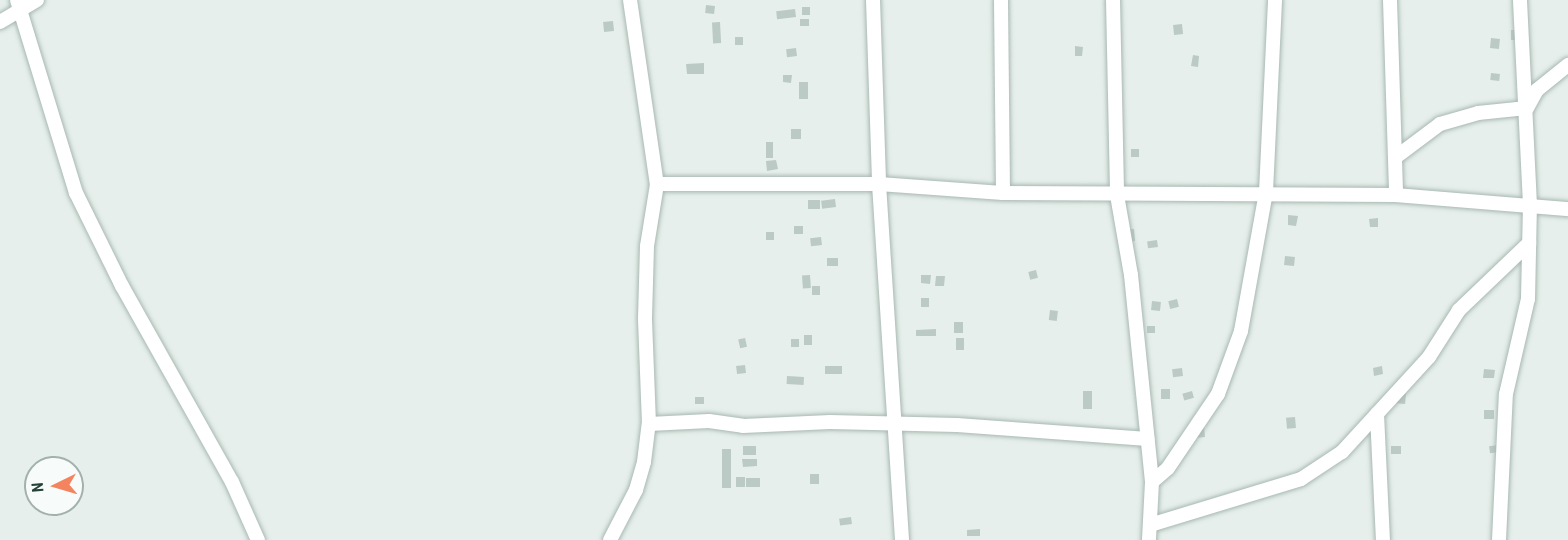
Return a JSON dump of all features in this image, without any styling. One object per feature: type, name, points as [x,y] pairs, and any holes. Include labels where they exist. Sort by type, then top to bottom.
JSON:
[{"type":"street","points":[[0,22],[18,4],[36,0]]},
{"type":"street","points":[[610,540],[636,490],[649,424],[645,318],[647,246],[657,184],[630,0]]},
{"type":"street","points":[[873,0],[879,184],[902,540]]},
{"type":"street","points":[[1001,0],[1003,193]]},
{"type":"street","points":[[1113,0],[1118,195],[1131,275],[1152,482],[1149,540]]},
{"type":"street","points":[[1152,482],[1168,468],[1218,394],[1241,331],[1266,192],[1275,0]]},
{"type":"street","points":[[1390,0],[1396,195]]},
{"type":"street","points":[[1499,540],[1506,394],[1528,299],[1530,205],[1520,0]]},
{"type":"street","points":[[18,4],[76,193],[122,286],[231,482],[258,540]]},
{"type":"street","points":[[1527,108],[1537,90],[1568,65]]},
{"type":"street","points":[[1396,157],[1440,124],[1478,113],[1527,108]]},
{"type":"street","points":[[657,184],[879,184],[1003,193],[1118,195],[1266,192],[1396,195],[1568,208]]},
{"type":"street","points":[[1150,525],[1301,479],[1342,452],[1429,357],[1459,310],[1529,243]]},
{"type":"street","points":[[1377,414],[1383,540]]},
{"type":"street","points":[[649,424],[709,421],[743,426],[830,422],[896,426],[957,425],[1147,439]]},
{"type":"building","points":[[706,5],[715,6],[714,14],[705,13]]},
{"type":"building","points":[[802,7],[810,7],[810,15],[802,15]]},
{"type":"building","points":[[795,9],[796,17],[777,19],[776,11]]},
{"type":"building","points":[[800,19],[809,19],[809,26],[800,26]]},
{"type":"building","points":[[613,21],[614,31],[604,32],[603,22]]},
{"type":"building","points":[[712,22],[720,22],[721,43],[713,43]]},
{"type":"building","points":[[1182,24],[1183,34],[1174,35],[1173,25]]},
{"type":"building","points":[[1511,30],[1518,30],[1518,40],[1511,40]]},
{"type":"building","points":[[735,37],[743,37],[743,45],[735,45]]},
{"type":"building","points":[[1491,38],[1500,39],[1499,49],[1490,48]]},
{"type":"building","points":[[1075,46],[1083,47],[1082,56],[1075,56]]},
{"type":"building","points":[[796,48],[797,56],[787,57],[786,49]]},
{"type":"building","points":[[1193,55],[1199,56],[1198,67],[1191,66]]},
{"type":"building","points":[[704,63],[704,74],[687,74],[686,64]]},
{"type":"building","points":[[1491,73],[1500,74],[1499,81],[1490,80]]},
{"type":"building","points":[[783,75],[792,75],[791,83],[783,82]]},
{"type":"building","points":[[799,82],[808,82],[808,99],[799,99]]},
{"type":"building","points":[[791,129],[801,129],[801,139],[791,139]]},
{"type":"building","points":[[766,142],[773,142],[773,158],[766,158]]},
{"type":"building","points":[[1131,149],[1139,149],[1139,157],[1131,157]]},
{"type":"building","points":[[776,160],[778,169],[767,171],[766,161]]},
{"type":"building","points":[[835,199],[836,207],[822,209],[821,201]]},
{"type":"building","points":[[808,200],[820,200],[820,209],[808,209]]},
{"type":"building","points":[[1288,215],[1298,216],[1296,226],[1288,225]]},
{"type":"building","points":[[1378,218],[1378,227],[1370,227],[1369,219]]},
{"type":"building","points":[[794,226],[803,226],[803,234],[794,234]]},
{"type":"building","points":[[1134,229],[1135,241],[1127,242],[1126,230]]},
{"type":"building","points":[[766,232],[774,232],[774,240],[766,240]]},
{"type":"building","points":[[821,237],[822,245],[811,246],[810,238]]},
{"type":"building","points":[[1157,240],[1158,247],[1148,248],[1147,241]]},
{"type":"building","points":[[1285,256],[1295,257],[1294,266],[1284,265]]},
{"type":"building","points":[[827,258],[838,258],[838,266],[827,266]]},
{"type":"building","points":[[1036,270],[1038,278],[1030,280],[1028,272]]},
{"type":"building","points":[[810,275],[811,288],[803,289],[802,276]]},
{"type":"building","points":[[921,275],[931,275],[930,284],[921,283]]},
{"type":"building","points":[[936,276],[945,276],[944,286],[935,286]]},
{"type":"building","points":[[812,286],[820,286],[820,295],[812,295]]},
{"type":"building","points":[[921,298],[929,298],[929,307],[921,307]]},
{"type":"building","points":[[1177,299],[1179,307],[1170,309],[1168,301]]},
{"type":"building","points":[[1152,301],[1161,302],[1160,311],[1151,310]]},
{"type":"building","points":[[1050,310],[1058,311],[1057,321],[1049,320]]},
{"type":"building","points":[[954,322],[963,322],[963,333],[954,333]]},
{"type":"building","points":[[1147,326],[1155,326],[1155,333],[1147,333]]},
{"type":"building","points":[[936,329],[936,336],[916,336],[916,330]]},
{"type":"building","points":[[804,335],[812,335],[812,345],[804,345]]},
{"type":"building","points":[[745,338],[747,347],[740,348],[738,340]]},
{"type":"building","points":[[956,338],[964,338],[964,350],[956,350]]},
{"type":"building","points":[[791,339],[799,339],[799,347],[791,347]]},
{"type":"building","points":[[745,365],[746,373],[737,374],[736,366]]},
{"type":"building","points":[[825,366],[842,366],[842,374],[825,374]]},
{"type":"building","points":[[1382,366],[1383,374],[1374,376],[1373,368]]},
{"type":"building","points":[[1182,368],[1183,376],[1173,377],[1172,369]]},
{"type":"building","points":[[1484,369],[1495,370],[1494,378],[1483,378]]},
{"type":"building","points":[[787,376],[804,377],[804,385],[787,384]]},
{"type":"building","points":[[1161,389],[1170,389],[1170,399],[1161,399]]},
{"type":"building","points":[[1083,391],[1092,391],[1092,409],[1083,409]]},
{"type":"building","points":[[1192,391],[1194,398],[1184,400],[1182,394]]},
{"type":"building","points":[[1395,393],[1406,394],[1405,404],[1394,403]]},
{"type":"building","points":[[695,397],[704,397],[704,404],[695,404]]},
{"type":"building","points":[[1484,410],[1494,410],[1494,419],[1484,419]]},
{"type":"building","points":[[1295,417],[1296,428],[1287,429],[1286,418]]},
{"type":"building","points":[[1204,427],[1205,437],[1194,438]]},
{"type":"building","points":[[1498,445],[1499,452],[1490,453],[1489,446]]},
{"type":"building","points":[[743,446],[756,446],[756,455],[743,455]]},
{"type":"building","points":[[1391,446],[1401,446],[1401,454],[1391,454]]},
{"type":"building","points":[[722,449],[731,449],[731,488],[722,488]]},
{"type":"building","points":[[742,459],[757,459],[757,466],[743,467]]},
{"type":"building","points":[[810,474],[819,474],[819,484],[810,484]]},
{"type":"building","points":[[736,477],[745,477],[745,487],[736,487]]},
{"type":"building","points":[[736,477],[745,477],[745,487],[736,487]]},
{"type":"building","points":[[851,517],[852,524],[840,526],[839,519]]},
{"type":"building","points":[[980,529],[980,536],[967,536],[967,530]]}]
